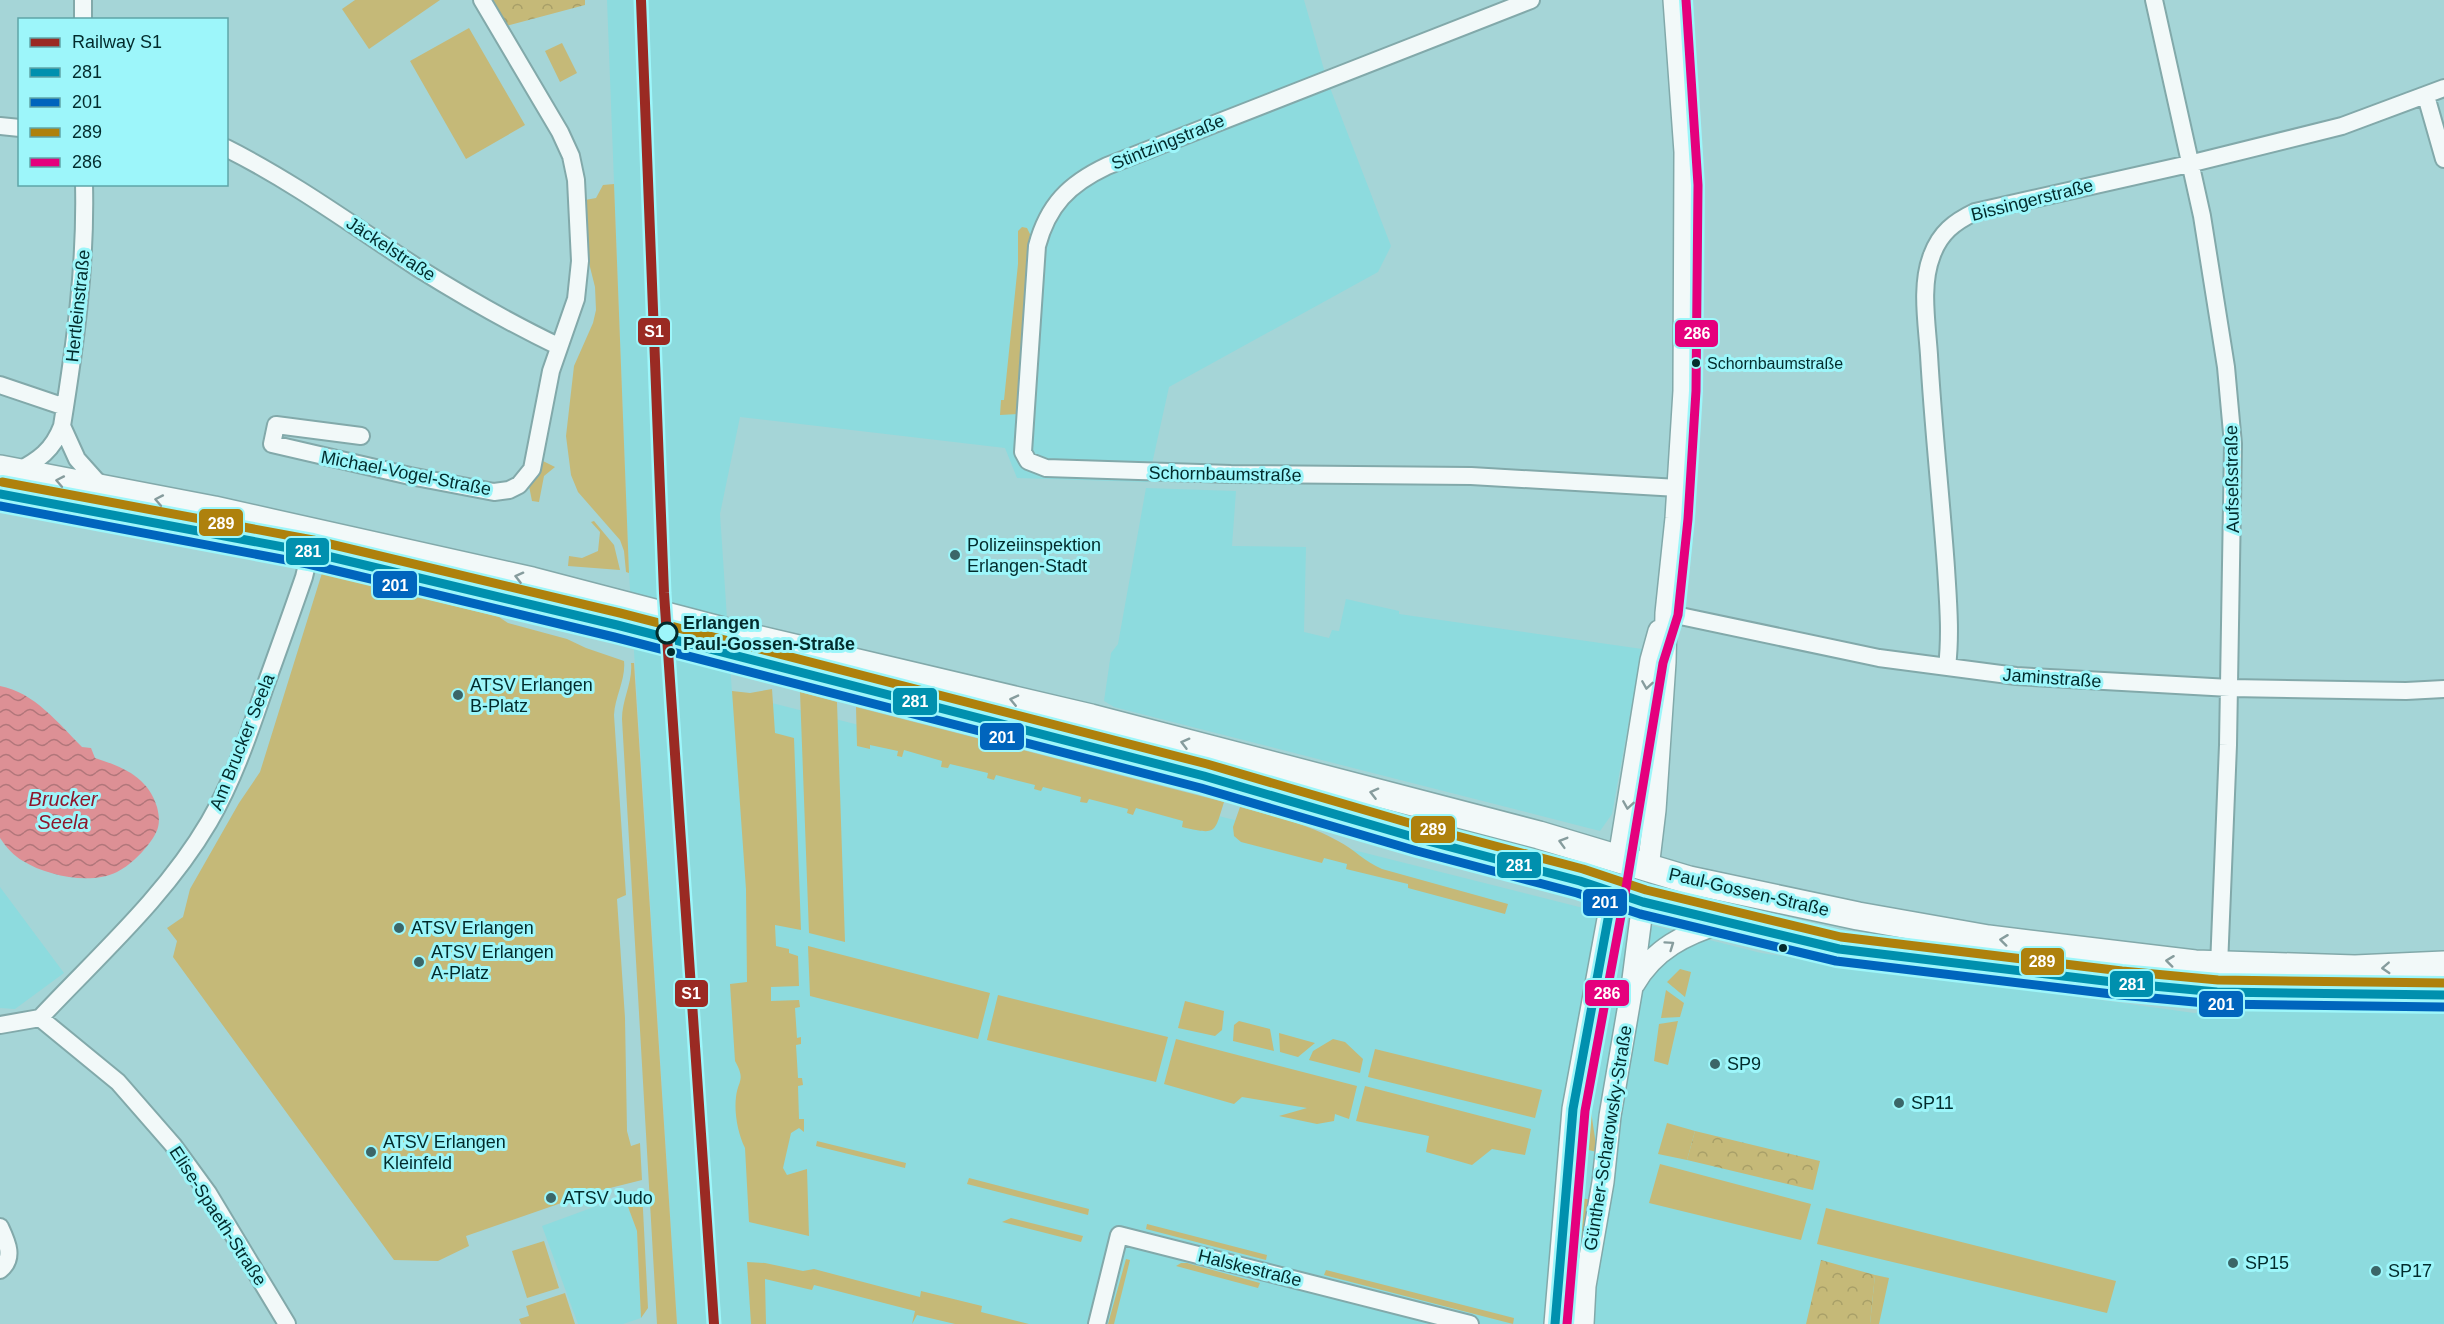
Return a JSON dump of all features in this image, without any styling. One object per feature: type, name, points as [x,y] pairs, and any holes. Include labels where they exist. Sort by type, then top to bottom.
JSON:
[{"type":"main road","name":"Paul-Gossen-Straße","points":[[5,478],[104,489],[366,542],[532,580],[616,614]]},
{"type":"main road","name":"Paul-Gossen-Straße","points":[[5,478],[310,552],[616,614],[732,643],[1065,740],[1204,776],[1643,902],[1839,949],[2217,992],[2444,995]]},
{"type":"main road","name":"Paul-Gossen-Straße","points":[[732,643],[1071,714],[1539,835],[1689,880],[1903,925],[1988,939],[2219,966],[2355,969],[2444,965]]},
{"type":"main road","points":[[1065,740],[1071,714]]},
{"type":"main road","name":"Günther-Scharowsky-Straße","points":[[1613,892],[1619,858]]},
{"type":"main road","points":[[1643,902],[1648,868]]},
{"type":"main road","points":[[1903,925],[1895,928],[1890,936],[1892,946],[1904,957]]},
{"type":"street","points":[[83,0],[83,18]]},
{"type":"street","name":"Michael-Vogel-Straße","points":[[361,436],[276,425],[272,444],[410,476],[499,492],[514,488],[526,478],[532,469],[551,371],[576,299],[580,261],[578,197],[574,165],[560,132],[482,0]]},
{"type":"street","name":"Stintzingstraße","points":[[1026,458],[1023,452],[1038,246],[1043,226],[1051,210],[1071,188],[1107,166],[1531,0]]},
{"type":"street","points":[[1648,868],[1655,810],[1666,613],[1678,488],[1684,391],[1686,185],[1674,0]]},
{"type":"street","name":"Aufseßstraße","points":[[2154,0],[2202,216],[2226,367],[2233,444],[2230,688],[2219,966]]},
{"type":"street","name":"Bissingerstraße","points":[[1947,667],[1949,647],[1947,596],[1930,384],[1926,281],[1931,257],[1940,237],[1956,220],[1975,212],[2189,164],[2342,126],[2444,88]]},
{"type":"street","points":[[2426,96],[2444,159]]},
{"type":"street","points":[[0,126],[18,129]]},
{"type":"street","name":"Jäckelstraße","points":[[228,149],[324,206],[419,268],[509,322],[558,346]]},
{"type":"street","name":"Hertleinstraße","points":[[5,478],[36,462],[46,453],[57,438],[62,426],[75,348],[82,279],[84,186]]},
{"type":"street","points":[[0,385],[65,407]]},
{"type":"street","points":[[62,426],[77,459],[104,489]]},
{"type":"street","name":"Schornbaumstraße","points":[[1026,458],[1034,465],[1058,469],[1220,474],[1471,476],[1678,488]]},
{"type":"street","name":"Am Brucker Seela","points":[[40,1018],[152,900],[188,855],[210,821],[229,783],[254,722],[304,577],[310,552]]},
{"type":"street","points":[[1619,858],[1652,650],[1666,613]]},
{"type":"street","name":"Jaminstraße","points":[[1666,613],[1906,663],[2033,678],[2230,688],[2406,691],[2444,689]]},
{"type":"street","name":"Günther-Scharowsky-Straße","points":[[1555,1324],[1573,1109],[1613,892]]},
{"type":"street","name":"Günther-Scharowsky-Straße","points":[[1583,1324],[1585,1286],[1603,1182],[1610,1116],[1632,987],[1643,902]]},
{"type":"street","name":"Günther-Scharowsky-Straße","points":[[1632,987],[1641,972],[1664,949],[1691,933],[1723,922]]},
{"type":"street","points":[[0,1025],[40,1018]]},
{"type":"street","name":"Elise-Spaeth-Straße","points":[[40,1018],[118,1082],[173,1145],[208,1193],[287,1324]]},
{"type":"street","points":[[0,1227],[9,1253],[7,1264],[0,1270]]},
{"type":"street","name":"Halskestraße","points":[[1097,1324],[1119,1235],[1470,1324]]},
{"type":"street","points":[[1559,1258],[1566,1280],[1585,1286]]},
{"type":"shaded area","points":[[607,0],[1304,0],[1327,80],[1391,246],[1378,272],[1169,387],[1148,482],[1017,478],[1005,448],[740,417],[720,514],[732,693],[1761,953],[2194,1013],[2444,983],[2444,1324],[677,1324],[629,573]]},
{"type":"shaded area","points":[[1146,488],[1236,491],[1232,546],[1306,547],[1304,632],[1329,638],[1332,630],[1339,631],[1346,599],[1399,611],[1399,614],[1642,649],[1612,814],[1600,831],[1114,707],[1104,701],[1111,653],[1118,644]]},
{"type":"shaded area","points":[[0,887],[64,973],[15,1009],[0,1008]]},
{"type":"shaded area","points":[[624,1196],[637,1231],[641,1318],[623,1324],[578,1324],[542,1226]]},
{"type":"green space","points":[[355,0],[440,0],[369,49],[342,9]]},
{"type":"green space","points":[[489,0],[585,0],[585,5],[506,26]]},
{"type":"green space","points":[[469,28],[525,125],[466,159],[410,61]]},
{"type":"green space","points":[[562,43],[577,73],[560,82],[545,51]]},
{"type":"green space","points":[[614,184],[629,573],[626,572],[624,551],[620,540],[578,492],[571,475],[566,436],[574,366],[593,323],[596,310],[595,287],[586,251],[585,200],[596,198],[603,185]]},
{"type":"green space","points":[[1022,227],[1027,228],[1030,234],[1019,414],[1000,415],[1001,400],[1004,400],[1018,264],[1018,231]]},
{"type":"green space","points":[[541,460],[555,467],[544,476],[539,502],[532,501],[529,486]]},
{"type":"green space","points":[[594,521],[614,545],[620,570],[568,566],[569,556],[582,558],[598,551],[600,532],[591,522]]},
{"type":"green space","name":"ATSV Erlangen","points":[[322,573],[499,617],[508,623],[567,639],[624,661],[614,715],[626,895],[617,899],[625,1018],[627,1131],[631,1146],[640,1143],[642,1180],[590,1193],[466,1236],[469,1246],[438,1261],[394,1260],[173,957],[177,941],[167,928],[183,917],[190,889],[239,803],[260,772]]},
{"type":"green space","points":[[631,663],[634,663],[677,1324],[657,1324],[622,719]]},
{"type":"green space","points":[[772,689],[775,733],[794,738],[801,930],[775,925],[776,946],[789,949],[789,953],[798,956],[799,986],[771,987],[771,1001],[799,1000],[800,1007],[795,1008],[797,1038],[801,1037],[801,1044],[796,1045],[798,1078],[802,1078],[803,1085],[798,1086],[799,1119],[804,1119],[804,1132],[799,1128],[791,1133],[783,1168],[787,1175],[807,1169],[809,1236],[749,1222],[745,1148],[736,1110],[736,1097],[741,1077],[735,1061],[730,984],[747,982],[746,889],[732,691],[750,693]]},
{"type":"green space","points":[[800,692],[837,702],[845,942],[809,933]]},
{"type":"green space","points":[[856,707],[1224,802],[1216,826],[1212,830],[1202,831],[1182,827],[1183,821],[1136,808],[1133,815],[1127,813],[1128,809],[1089,799],[1087,803],[1080,802],[1081,797],[1043,787],[1041,791],[1034,789],[1035,785],[996,775],[994,780],[987,778],[988,773],[950,764],[948,768],[941,767],[942,761],[904,750],[902,757],[897,756],[898,751],[870,745],[870,749],[857,746]]},
{"type":"green space","points":[[1097,729],[1577,854],[1575,861],[1095,740]]},
{"type":"green space","points":[[1240,807],[1290,821],[1327,835],[1382,869],[1508,904],[1505,914],[1408,888],[1408,884],[1346,869],[1347,864],[1324,858],[1322,863],[1241,842],[1234,836],[1233,827]]},
{"type":"green space","points":[[1615,933],[1621,935],[1591,1111],[1597,1152],[1580,1148],[1581,1129]]},
{"type":"green space","points":[[808,946],[990,993],[978,1039],[810,996]]},
{"type":"green space","points":[[1680,969],[1691,972],[1685,997],[1667,982]]},
{"type":"green space","points":[[1666,990],[1684,1003],[1680,1017],[1661,1018]]},
{"type":"green space","points":[[998,995],[1168,1037],[1156,1082],[987,1040]]},
{"type":"green space","points":[[1185,1001],[1224,1011],[1222,1030],[1215,1036],[1178,1028]]},
{"type":"green space","points":[[1239,1021],[1270,1029],[1274,1051],[1233,1041],[1234,1025]]},
{"type":"green space","points":[[1678,1021],[1668,1065],[1654,1061],[1659,1024]]},
{"type":"green space","points":[[1279,1033],[1315,1043],[1298,1057],[1280,1052]]},
{"type":"green space","points":[[1176,1039],[1357,1086],[1349,1119],[1335,1114],[1334,1121],[1317,1124],[1279,1116],[1307,1108],[1242,1097],[1234,1104],[1164,1084]]},
{"type":"green space","points":[[1333,1039],[1345,1042],[1363,1059],[1360,1073],[1309,1060],[1313,1051]]},
{"type":"green space","points":[[1375,1049],[1542,1090],[1535,1118],[1368,1077]]},
{"type":"green space","points":[[1365,1086],[1531,1129],[1525,1155],[1492,1149],[1472,1165],[1426,1152],[1429,1136],[1356,1121]]},
{"type":"green space","points":[[1667,1123],[1695,1131],[1687,1160],[1658,1154]]},
{"type":"green space","points":[[1695,1131],[1820,1161],[1813,1190],[1687,1160]]},
{"type":"green space","points":[[817,1141],[906,1163],[905,1168],[816,1146]]},
{"type":"green space","points":[[1660,1164],[1811,1204],[1801,1240],[1649,1203]]},
{"type":"green space","points":[[969,1178],[1089,1209],[1088,1215],[967,1184]]},
{"type":"green space","points":[[642,1190],[648,1308],[641,1318],[637,1231],[624,1196]]},
{"type":"green space","points":[[1577,1197],[1591,1200],[1580,1264],[1578,1264],[1574,1238]]},
{"type":"green space","points":[[1826,1208],[2116,1281],[2107,1313],[1817,1244]]},
{"type":"green space","points":[[1011,1218],[1083,1236],[1081,1242],[1002,1222]]},
{"type":"green space","points":[[1147,1224],[1267,1255],[1266,1260],[1146,1229]]},
{"type":"green space","points":[[544,1241],[559,1288],[527,1298],[512,1251]]},
{"type":"green space","points":[[1126,1259],[1130,1260],[1114,1324],[1108,1324]]},
{"type":"green space","points":[[1821,1260],[1875,1275],[1870,1324],[1806,1324]]},
{"type":"green space","points":[[747,1262],[765,1263],[803,1271],[814,1269],[920,1297],[921,1291],[982,1306],[981,1312],[1029,1324],[955,1324],[917,1315],[912,1324],[915,1311],[814,1285],[812,1290],[765,1279],[766,1324],[751,1324]]},
{"type":"green space","points":[[1181,1263],[1260,1283],[1258,1288],[1176,1266]]},
{"type":"green space","points":[[1326,1270],[1514,1318],[1513,1324],[1324,1275]]},
{"type":"green space","points":[[1875,1275],[1889,1278],[1879,1324],[1870,1324]]},
{"type":"green space","points":[[565,1293],[575,1324],[521,1324],[519,1319],[529,1316],[526,1306]]},
{"type":"water","name":"Brucker Seela","points":[[0,686],[12,689],[35,702],[82,747],[91,748],[95,758],[133,775],[141,781],[153,797],[159,818],[155,835],[138,857],[117,872],[95,878],[82,878],[44,871],[13,854],[0,838]]},
{"type":"rail line","name":"S1","points":[[641,0],[664,593],[714,1324]]},
{"type":"transit line","name":"286","points":[[1567,1324],[1585,1111],[1625,894],[1663,663],[1678,615],[1688,519],[1696,391],[1698,185],[1686,0]]},
{"type":"transit line","name":"289","points":[[2,482],[313,540],[620,613],[1207,764],[1423,827],[1583,869],[1646,890],[1841,937],[2122,971],[2218,980],[2444,983]]},
{"type":"transit line","name":"281","points":[[0,494],[310,552],[617,625],[1204,776],[1420,839],[1580,881],[1643,902],[1839,949],[2121,983],[2217,992],[2444,995]]},
{"type":"transit line","name":"201","points":[[0,506],[308,564],[614,637],[1201,788],[1417,851],[1577,893],[1640,914],[1836,961],[2120,995],[2216,1004],[2444,1007]]},
{"type":"transit line","name":"281","points":[[1555,1324],[1573,1109],[1613,892]]},
{"type":"place","name":"Schornbaumstraße","points":[[1696,363]]},
{"type":"place","name":"Polizeiinspektion Erlangen-Stadt","points":[[955,555]]},
{"type":"place","name":"Erlangen Paul-Gossen-Straße","points":[[667,633]]},
{"type":"place","name":"ATSV Erlangen B-Platz","points":[[458,695]]},
{"type":"place","name":"ATSV Erlangen","points":[[399,928]]},
{"type":"place","name":"ATSV Erlangen A-Platz","points":[[419,962]]},
{"type":"place","name":"SP9","points":[[1715,1064]]},
{"type":"place","name":"SP11","points":[[1899,1103]]},
{"type":"place","name":"ATSV Erlangen Kleinfeld","points":[[371,1152]]},
{"type":"place","name":"ATSV Judo","points":[[551,1198]]},
{"type":"place","name":"SP15","points":[[2233,1263]]},
{"type":"place","name":"SP17","points":[[2376,1271]]}]
